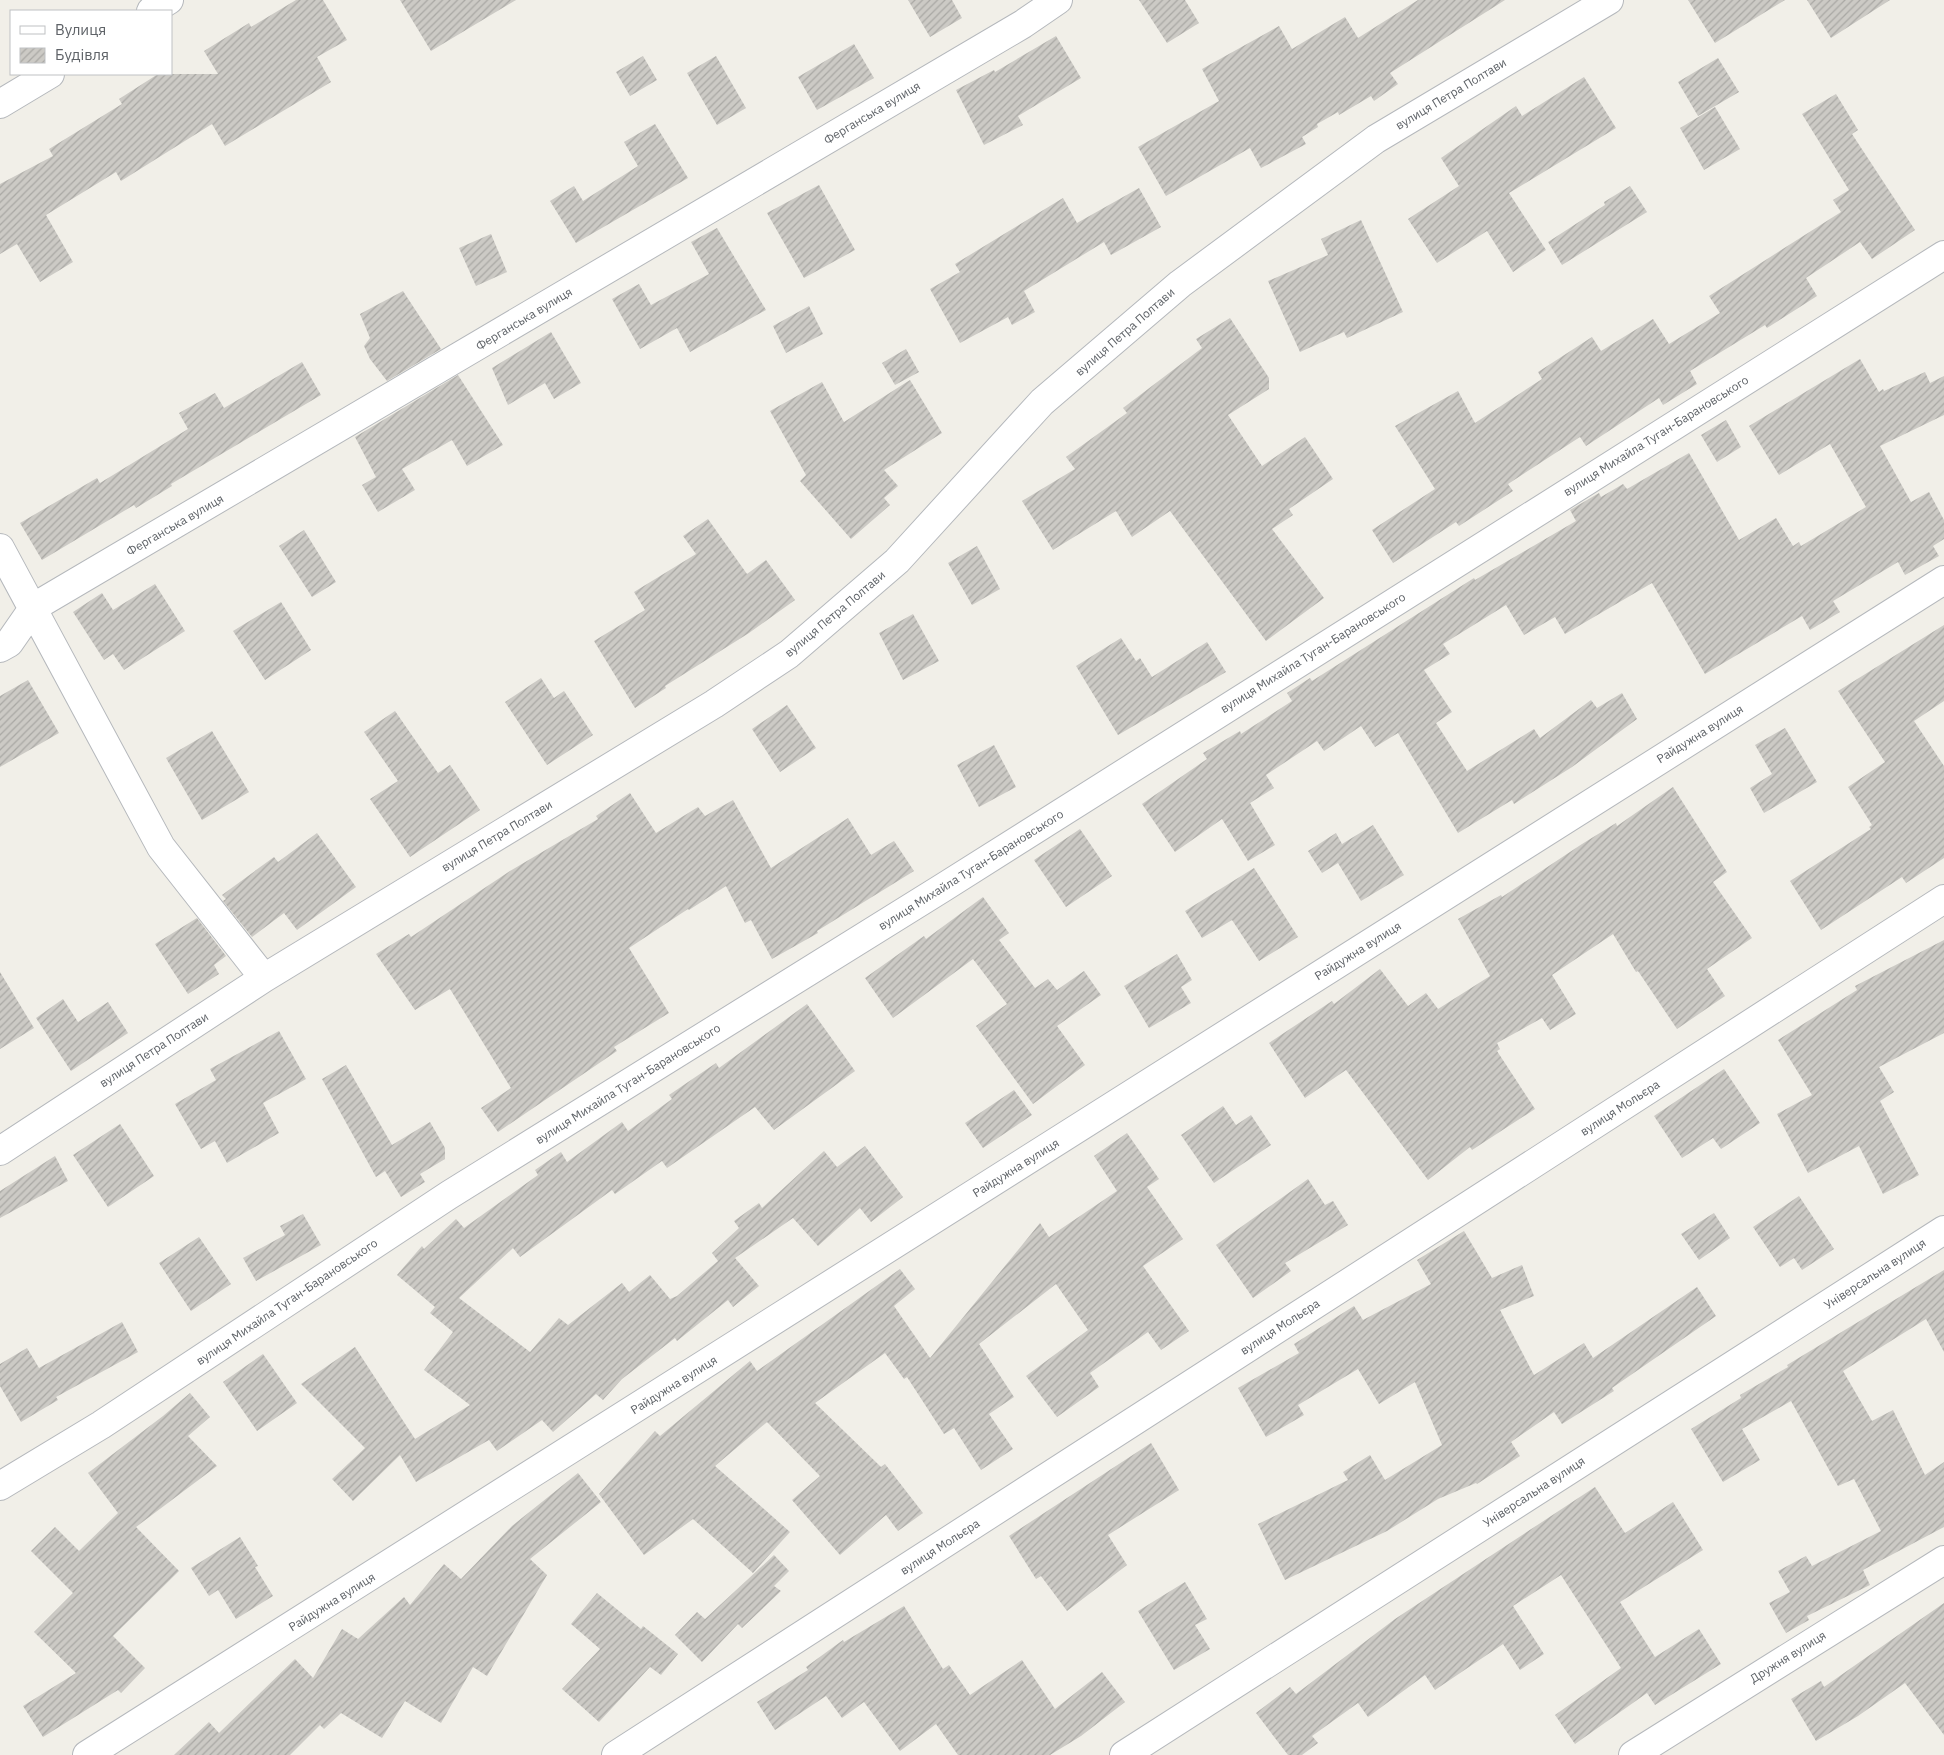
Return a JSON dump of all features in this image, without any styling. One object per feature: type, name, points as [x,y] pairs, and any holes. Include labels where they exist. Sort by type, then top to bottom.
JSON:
[{"type":"street","points":[[153,10],[169,0]]},
{"type":"street","name":"Ферганська вулиця","points":[[0,648],[9,643],[34,607],[1006,34],[1058,0]]},
{"type":"street","name":"вулиця Петра Полтави","points":[[0,1151],[264,978],[714,704],[789,654],[896,561],[1042,402],[1180,284],[1376,139],[1609,0]]},
{"type":"street","points":[[0,104],[48,75]]},
{"type":"street","name":"вулиця Михайла Туган-Барановського","points":[[0,1486],[101,1425],[449,1195],[944,887],[1944,255]]},
{"type":"street","points":[[0,548],[34,607],[161,847],[264,978]]},
{"type":"street","name":"Райдужна вулиця","points":[[87,1755],[1944,580]]},
{"type":"street","name":"вулиця Мольєра","points":[[616,1755],[1944,900]]},
{"type":"street","name":"Універсальна вулиця","points":[[1124,1755],[1944,1230]]},
{"type":"street","name":"Дружня вулиця","points":[[1633,1755],[1944,1560]]},
{"type":"building","points":[[296,0],[323,0],[347,40],[317,57],[331,82],[225,146],[212,124],[121,181],[116,172],[46,215],[73,262],[40,282],[17,244],[0,254],[0,184],[53,156],[49,149],[122,104],[119,99],[156,75],[218,74],[204,51],[249,23],[251,27]]},
{"type":"building","points":[[400,0],[516,0],[431,51]]},
{"type":"building","points":[[908,0],[952,0],[962,18],[930,37]]},
{"type":"building","points":[[1139,0],[1185,0],[1199,23],[1167,43]]},
{"type":"building","points":[[1418,0],[1505,0],[1390,73],[1398,84],[1374,101],[1371,96],[1339,115],[1338,112],[1317,124],[1318,127],[1302,137],[1306,144],[1261,168],[1250,148],[1166,196],[1138,147],[1219,101],[1202,69],[1279,26],[1292,49],[1345,17],[1358,38]]},
{"type":"building","points":[[1688,0],[1785,0],[1715,43]]},
{"type":"building","points":[[1807,0],[1890,0],[1831,38]]},
{"type":"building","points":[[1056,36],[1081,78],[1018,116],[1023,125],[984,145],[956,90],[994,70],[995,72]]},
{"type":"building","points":[[854,44],[874,78],[817,110],[798,77]]},
{"type":"building","points":[[643,56],[657,80],[630,96],[616,72]]},
{"type":"building","points":[[716,56],[746,108],[717,125],[687,73]]},
{"type":"building","points":[[1718,58],[1739,92],[1698,116],[1678,82]]},
{"type":"building","points":[[1584,77],[1616,128],[1509,193],[1546,250],[1513,272],[1487,231],[1437,263],[1408,219],[1459,186],[1441,158],[1516,106],[1522,116]]},
{"type":"building","points":[[1836,94],[1858,130],[1852,134],[1915,230],[1872,259],[1860,242],[1806,278],[1817,296],[1767,328],[1765,325],[1690,371],[1697,384],[1663,405],[1659,398],[1586,446],[1580,437],[1508,484],[1513,491],[1459,526],[1456,522],[1393,563],[1372,530],[1435,489],[1395,426],[1458,391],[1475,423],[1542,379],[1538,372],[1592,337],[1601,351],[1653,319],[1669,344],[1720,313],[1709,296],[1841,212],[1833,200],[1849,190],[1802,114]]},
{"type":"building","points":[[1715,107],[1740,149],[1704,170],[1680,128]]},
{"type":"building","points":[[655,124],[688,178],[576,243],[550,201],[574,186],[583,201],[638,166],[624,142]]},
{"type":"building","points":[[819,185],[855,250],[804,278],[767,213]]},
{"type":"building","points":[[1630,186],[1647,212],[1562,265],[1548,242],[1605,205],[1604,202]]},
{"type":"building","points":[[1139,188],[1161,227],[1111,255],[1104,242],[1024,291],[1035,312],[1012,325],[1008,317],[960,343],[930,289],[960,272],[955,264],[1063,198],[1077,223]]},
{"type":"building","points":[[1361,220],[1403,312],[1347,338],[1344,332],[1300,352],[1268,281],[1328,255],[1321,239]]},
{"type":"building","points":[[717,228],[766,310],[690,352],[677,328],[640,349],[612,299],[639,284],[651,305],[709,274],[691,242]]},
{"type":"building","points":[[491,234],[507,272],[476,286],[459,248]]},
{"type":"building","points":[[403,291],[441,349],[387,381],[370,359],[364,346],[370,338],[360,314]]},
{"type":"building","points":[[809,306],[823,334],[786,353],[773,326]]},
{"type":"building","points":[[1230,318],[1269,378],[1269,389],[1228,415],[1262,466],[1305,437],[1333,479],[1289,509],[1293,515],[1272,529],[1324,598],[1266,641],[1170,511],[1132,537],[1116,511],[1053,550],[1022,501],[1075,469],[1066,457],[1127,413],[1123,408],[1202,348],[1196,339]]},
{"type":"building","points":[[551,332],[581,383],[554,399],[545,383],[508,405],[492,368]]},
{"type":"building","points":[[906,349],[919,372],[895,385],[882,363]]},
{"type":"building","points":[[1860,359],[1879,392],[1925,372],[1930,383],[1944,376],[1944,415],[1880,446],[1911,502],[1929,492],[1944,520],[1944,539],[1933,546],[1939,556],[1905,575],[1898,562],[1833,601],[1840,612],[1810,630],[1802,616],[1705,674],[1652,583],[1565,634],[1555,617],[1524,635],[1506,605],[1443,644],[1450,654],[1424,670],[1452,712],[1436,723],[1467,771],[1534,729],[1540,738],[1591,700],[1597,708],[1622,693],[1637,719],[1572,767],[1514,804],[1512,800],[1458,833],[1398,733],[1375,747],[1361,726],[1324,751],[1317,741],[1266,775],[1274,788],[1250,803],[1275,845],[1248,861],[1222,819],[1175,852],[1142,804],[1207,759],[1203,753],[1240,731],[1241,734],[1292,701],[1287,693],[1310,678],[1312,681],[1474,578],[1475,580],[1576,521],[1570,510],[1599,493],[1601,497],[1623,484],[1627,489],[1689,453],[1739,540],[1776,518],[1793,546],[1799,542],[1801,546],[1866,507],[1830,444],[1779,475],[1749,426]]},
{"type":"building","points":[[302,362],[321,395],[171,484],[172,486],[136,508],[134,505],[42,560],[20,523],[97,478],[100,483],[188,429],[179,413],[215,393],[224,408]]},
{"type":"building","points":[[458,375],[503,445],[467,466],[452,440],[402,469],[415,490],[378,512],[362,485],[376,477],[355,437]]},
{"type":"building","points":[[910,380],[942,433],[884,470],[898,486],[884,498],[890,505],[851,539],[800,481],[806,475],[770,411],[822,382],[844,422]]},
{"type":"building","points":[[1726,420],[1741,447],[1717,462],[1701,435]]},
{"type":"building","points":[[708,519],[747,574],[766,560],[795,600],[749,633],[665,686],[666,688],[635,708],[594,641],[645,610],[634,592],[696,554],[683,536]]},
{"type":"building","points":[[304,530],[336,582],[312,597],[279,546]]},
{"type":"building","points":[[977,546],[1000,589],[972,605],[948,563]]},
{"type":"building","points":[[155,584],[185,631],[124,670],[113,654],[104,660],[73,612],[102,593],[113,610]]},
{"type":"building","points":[[281,602],[311,650],[265,680],[233,631]]},
{"type":"building","points":[[913,614],[939,661],[903,680],[879,633]]},
{"type":"building","points":[[1944,625],[1944,701],[1914,721],[1944,766],[1944,858],[1906,883],[1902,877],[1821,930],[1790,881],[1871,829],[1869,827],[1872,825],[1848,787],[1885,762],[1838,691]]},
{"type":"building","points":[[1121,638],[1136,661],[1140,658],[1152,677],[1207,642],[1226,672],[1118,735],[1076,666]]},
{"type":"building","points":[[541,678],[554,698],[564,691],[593,735],[547,765],[505,702]]},
{"type":"building","points":[[28,680],[59,733],[0,767],[0,696]]},
{"type":"building","points":[[787,705],[816,748],[780,772],[752,729]]},
{"type":"building","points":[[395,711],[438,773],[450,765],[480,810],[410,857],[370,799],[398,781],[364,732]]},
{"type":"building","points":[[1785,728],[1817,782],[1764,813],[1750,788],[1772,774],[1755,745]]},
{"type":"building","points":[[212,731],[249,792],[202,820],[166,758]]},
{"type":"building","points":[[994,745],[1016,787],[979,807],[957,765]]},
{"type":"building","points":[[1673,787],[1727,872],[1713,882],[1752,938],[1707,969],[1725,996],[1677,1029],[1638,971],[1636,972],[1613,934],[1552,975],[1576,1014],[1550,1030],[1542,1018],[1497,1043],[1500,1049],[1497,1051],[1535,1109],[1472,1150],[1470,1147],[1428,1180],[1346,1070],[1305,1098],[1269,1043],[1332,1001],[1334,1004],[1380,969],[1408,1006],[1426,993],[1438,1009],[1490,976],[1458,919],[1501,895],[1502,897],[1616,823],[1617,826]]},
{"type":"building","points":[[630,793],[656,833],[698,807],[705,816],[733,800],[771,868],[848,818],[871,855],[894,841],[914,871],[817,931],[818,933],[772,959],[751,920],[745,923],[726,886],[688,909],[629,948],[669,1013],[614,1047],[617,1051],[498,1132],[481,1108],[511,1088],[450,989],[415,1010],[376,954],[409,934],[411,937],[510,871],[598,819],[596,816]]},
{"type":"building","points":[[1373,825],[1404,875],[1361,901],[1338,863],[1322,873],[1308,851],[1336,833],[1342,844]]},
{"type":"building","points":[[1080,829],[1112,876],[1066,907],[1034,860]]},
{"type":"building","points":[[317,833],[356,887],[297,930],[284,913],[252,937],[223,901],[226,899],[222,895],[274,857],[278,862]]},
{"type":"building","points":[[1254,868],[1298,937],[1259,961],[1232,920],[1202,938],[1185,911]]},
{"type":"building","points":[[983,897],[1009,933],[999,940],[1035,988],[1048,979],[1057,990],[1084,971],[1101,995],[1057,1026],[1085,1065],[1033,1104],[976,1026],[1007,1004],[973,959],[893,1018],[865,978],[924,936],[926,939]]},
{"type":"building","points":[[197,918],[226,956],[214,965],[219,974],[188,994],[155,944]]},
{"type":"building","points":[[1944,940],[1944,1033],[1879,1067],[1894,1092],[1880,1101],[1919,1175],[1883,1194],[1859,1146],[1808,1173],[1777,1114],[1812,1095],[1778,1040],[1857,990],[1855,986]]},
{"type":"building","points":[[1177,954],[1192,980],[1181,987],[1191,1003],[1149,1028],[1124,986]]},
{"type":"building","points":[[0,972],[34,1028],[0,1049]]},
{"type":"building","points":[[63,999],[78,1022],[108,1002],[128,1033],[71,1071],[36,1018]]},
{"type":"building","points":[[807,1004],[855,1071],[774,1130],[755,1107],[667,1168],[662,1161],[615,1194],[612,1190],[520,1257],[513,1248],[459,1298],[530,1352],[559,1318],[568,1325],[622,1283],[629,1292],[650,1275],[670,1299],[677,1296],[718,1261],[712,1253],[739,1228],[734,1221],[759,1203],[762,1208],[824,1151],[837,1167],[865,1146],[903,1197],[871,1222],[860,1208],[818,1246],[793,1218],[735,1258],[759,1286],[733,1307],[728,1300],[677,1341],[675,1338],[622,1379],[603,1400],[596,1394],[553,1432],[542,1420],[497,1451],[489,1440],[416,1482],[400,1455],[353,1501],[332,1479],[365,1448],[301,1384],[355,1347],[415,1439],[470,1405],[424,1370],[453,1332],[430,1313],[435,1307],[397,1275],[422,1246],[424,1249],[456,1219],[464,1228],[538,1175],[535,1170],[561,1152],[567,1162],[622,1122],[628,1131],[672,1099],[669,1095],[716,1063],[719,1068]]},
{"type":"building","points":[[279,1031],[306,1079],[263,1103],[279,1133],[227,1163],[215,1141],[201,1149],[175,1104],[216,1080],[210,1069]]},
{"type":"building","points":[[346,1065],[392,1145],[430,1122],[445,1148],[445,1159],[420,1174],[425,1182],[401,1197],[385,1171],[376,1177],[322,1079]]},
{"type":"building","points":[[1724,1069],[1760,1123],[1721,1149],[1713,1138],[1682,1158],[1654,1116]]},
{"type":"building","points":[[1014,1090],[1032,1115],[983,1148],[965,1123]]},
{"type":"building","points":[[1223,1106],[1236,1125],[1251,1115],[1271,1145],[1214,1183],[1181,1135]]},
{"type":"building","points":[[120,1124],[154,1176],[108,1207],[73,1155]]},
{"type":"building","points":[[1127,1133],[1159,1179],[1147,1187],[1183,1239],[1143,1266],[1189,1331],[1161,1350],[1148,1332],[1090,1373],[1099,1387],[1057,1417],[1026,1376],[1088,1330],[1056,1284],[979,1344],[1014,1397],[989,1414],[1013,1449],[981,1470],[954,1428],[944,1434],[907,1377],[904,1379],[885,1353],[815,1403],[881,1467],[885,1464],[923,1513],[898,1531],[886,1515],[840,1555],[792,1500],[820,1476],[767,1422],[715,1466],[790,1532],[753,1573],[693,1519],[644,1555],[599,1494],[655,1431],[660,1436],[750,1361],[757,1371],[900,1269],[915,1289],[894,1306],[930,1358],[1040,1223],[1049,1237],[1117,1191],[1094,1156]]},
{"type":"building","points":[[55,1156],[68,1181],[0,1218],[0,1191]]},
{"type":"building","points":[[1308,1179],[1325,1205],[1333,1201],[1348,1225],[1285,1263],[1291,1271],[1253,1298],[1216,1245]]},
{"type":"building","points":[[1799,1196],[1834,1249],[1802,1270],[1794,1258],[1780,1267],[1753,1227]]},
{"type":"building","points":[[1714,1213],[1730,1238],[1699,1260],[1681,1234]]},
{"type":"building","points":[[303,1214],[321,1245],[256,1281],[243,1258],[285,1235],[280,1226]]},
{"type":"building","points":[[1464,1231],[1492,1278],[1522,1265],[1534,1296],[1500,1310],[1534,1375],[1584,1343],[1593,1358],[1697,1287],[1716,1316],[1612,1388],[1614,1391],[1562,1424],[1554,1412],[1511,1442],[1520,1456],[1477,1484],[1438,1499],[1387,1531],[1285,1580],[1258,1524],[1348,1480],[1343,1472],[1370,1455],[1385,1480],[1442,1445],[1415,1382],[1379,1404],[1358,1369],[1298,1405],[1304,1415],[1266,1437],[1238,1388],[1299,1353],[1294,1344],[1354,1306],[1363,1320],[1431,1284],[1417,1260]]},
{"type":"building","points":[[199,1237],[231,1284],[191,1311],[159,1263]]},
{"type":"building","points":[[1944,1270],[1944,1352],[1926,1319],[1843,1371],[1872,1421],[1893,1410],[1925,1475],[1944,1462],[1944,1527],[1863,1570],[1870,1585],[1807,1616],[1809,1620],[1786,1633],[1769,1603],[1790,1592],[1778,1571],[1806,1556],[1812,1566],[1881,1531],[1854,1479],[1838,1486],[1791,1401],[1742,1429],[1760,1460],[1723,1482],[1691,1429],[1741,1398],[1740,1395],[1788,1367],[1787,1365]]},
{"type":"building","points":[[122,1322],[138,1352],[56,1397],[58,1400],[21,1422],[0,1386],[0,1364],[27,1348],[39,1368]]},
{"type":"building","points":[[263,1354],[297,1403],[257,1431],[223,1382]]},
{"type":"building","points":[[190,1393],[210,1417],[188,1436],[217,1466],[136,1527],[179,1571],[113,1636],[145,1668],[121,1693],[118,1690],[43,1737],[23,1706],[76,1673],[34,1632],[73,1593],[31,1551],[55,1527],[79,1551],[118,1513],[88,1473]]},
{"type":"building","points":[[1151,1443],[1179,1490],[1108,1535],[1127,1565],[1067,1611],[1041,1576],[1036,1579],[1009,1536]]},
{"type":"building","points":[[578,1473],[601,1502],[530,1559],[547,1575],[487,1676],[473,1667],[441,1723],[405,1701],[382,1738],[341,1713],[324,1729],[320,1725],[290,1755],[174,1755],[209,1722],[219,1733],[295,1659],[313,1678],[342,1629],[358,1639],[404,1597],[410,1605],[444,1564],[461,1579],[512,1526]]},
{"type":"building","points":[[1595,1487],[1625,1533],[1673,1502],[1703,1550],[1620,1602],[1655,1657],[1699,1629],[1721,1664],[1655,1705],[1647,1693],[1575,1744],[1555,1715],[1621,1668],[1561,1575],[1513,1606],[1544,1654],[1520,1670],[1503,1644],[1435,1690],[1425,1675],[1368,1717],[1358,1703],[1312,1736],[1318,1743],[1302,1755],[1288,1755],[1256,1713],[1290,1687],[1296,1694],[1395,1619]]},
{"type":"building","points":[[240,1537],[258,1566],[255,1567],[273,1596],[236,1619],[218,1590],[209,1596],[191,1568]]},
{"type":"building","points":[[774,1555],[789,1571],[774,1586],[781,1591],[742,1628],[738,1624],[702,1662],[675,1635],[697,1612],[705,1619]]},
{"type":"building","points":[[1185,1582],[1207,1619],[1195,1625],[1210,1649],[1174,1670],[1138,1611]]},
{"type":"building","points":[[597,1593],[641,1629],[643,1626],[678,1654],[661,1675],[650,1667],[599,1722],[562,1689],[600,1649],[571,1624]]},
{"type":"building","points":[[1944,1603],[1944,1735],[1905,1683],[1858,1716],[1816,1741],[1791,1699],[1821,1681],[1824,1687]]},
{"type":"building","points":[[904,1606],[943,1669],[949,1665],[970,1695],[1022,1660],[1055,1709],[1102,1672],[1125,1702],[1081,1736],[1050,1755],[958,1755],[936,1724],[900,1751],[864,1702],[842,1718],[826,1696],[775,1730],[757,1702],[808,1670],[806,1667],[843,1640],[844,1642]]}]
